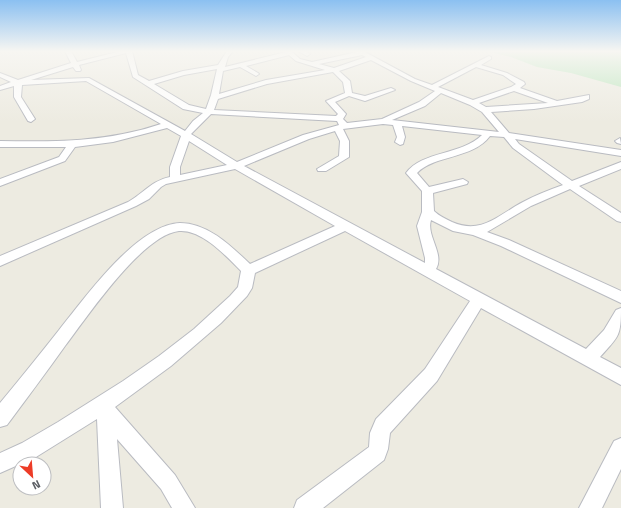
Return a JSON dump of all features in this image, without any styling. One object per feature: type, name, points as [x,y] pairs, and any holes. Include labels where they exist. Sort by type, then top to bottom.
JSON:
[{"type":"street","points":[[0,75],[19,82],[87,79]]},
{"type":"street","points":[[0,88],[42,75]]},
{"type":"street","points":[[83,75],[87,79],[186,135],[236,166],[621,377]]},
{"type":"street","points":[[135,75],[147,84],[186,107],[210,112],[340,124],[382,121],[397,122],[487,134],[506,135],[621,153]]},
{"type":"street","points":[[147,84],[177,75]]},
{"type":"street","points":[[175,179],[175,167],[186,135],[196,123],[210,112],[216,97],[220,75]]},
{"type":"street","points":[[216,97],[266,82],[307,75]]},
{"type":"street","points":[[339,75],[346,81],[349,94]]},
{"type":"street","points":[[404,75],[431,88],[473,103],[485,110],[516,146],[621,218]]},
{"type":"street","points":[[431,88],[457,75]]},
{"type":"street","points":[[473,103],[514,89],[521,84],[506,75]]},
{"type":"street","points":[[0,80],[8,79]]},
{"type":"street","points":[[19,82],[16,88],[18,98],[31,119]]},
{"type":"street","points":[[514,89],[559,103]]},
{"type":"street","points":[[322,169],[344,157],[346,147],[340,124],[342,114],[330,101],[349,94],[365,99],[391,90]]},
{"type":"street","points":[[382,121],[422,104],[440,91]]},
{"type":"street","points":[[485,110],[534,107],[582,100],[586,97]]},
{"type":"street","points":[[397,122],[401,137],[400,142]]},
{"type":"street","points":[[0,261],[132,204],[145,197],[157,185],[175,179],[236,166],[340,124]]},
{"type":"street","points":[[0,144],[73,144],[105,141],[168,125]]},
{"type":"street","points":[[427,271],[432,264],[432,258],[422,226],[428,212],[427,191],[411,172],[417,167],[468,148],[484,139],[487,134]]},
{"type":"street","points":[[0,183],[62,159],[73,144]]},
{"type":"street","points":[[474,231],[490,226],[526,205],[621,165]]},
{"type":"street","points":[[427,191],[463,182]]},
{"type":"street","points":[[428,212],[433,218],[444,224],[474,231],[505,243],[621,297]]},
{"type":"street","points":[[248,270],[345,226]]},
{"type":"street","points":[[0,418],[104,284],[123,264],[159,234],[175,228],[190,228],[225,247],[248,270],[248,280],[244,289],[225,310],[190,341],[106,407],[26,452],[0,462]]},
{"type":"street","points":[[305,508],[377,453],[380,446],[379,435],[383,426],[431,375],[479,300]]},
{"type":"street","points":[[588,360],[610,335],[621,314]]},
{"type":"street","points":[[106,407],[112,508]]},
{"type":"street","points":[[106,407],[168,482],[184,508]]},
{"type":"street","points":[[590,508],[621,448]]},
{"type":"green space","points":[[577,75],[621,75],[621,87]]}]
